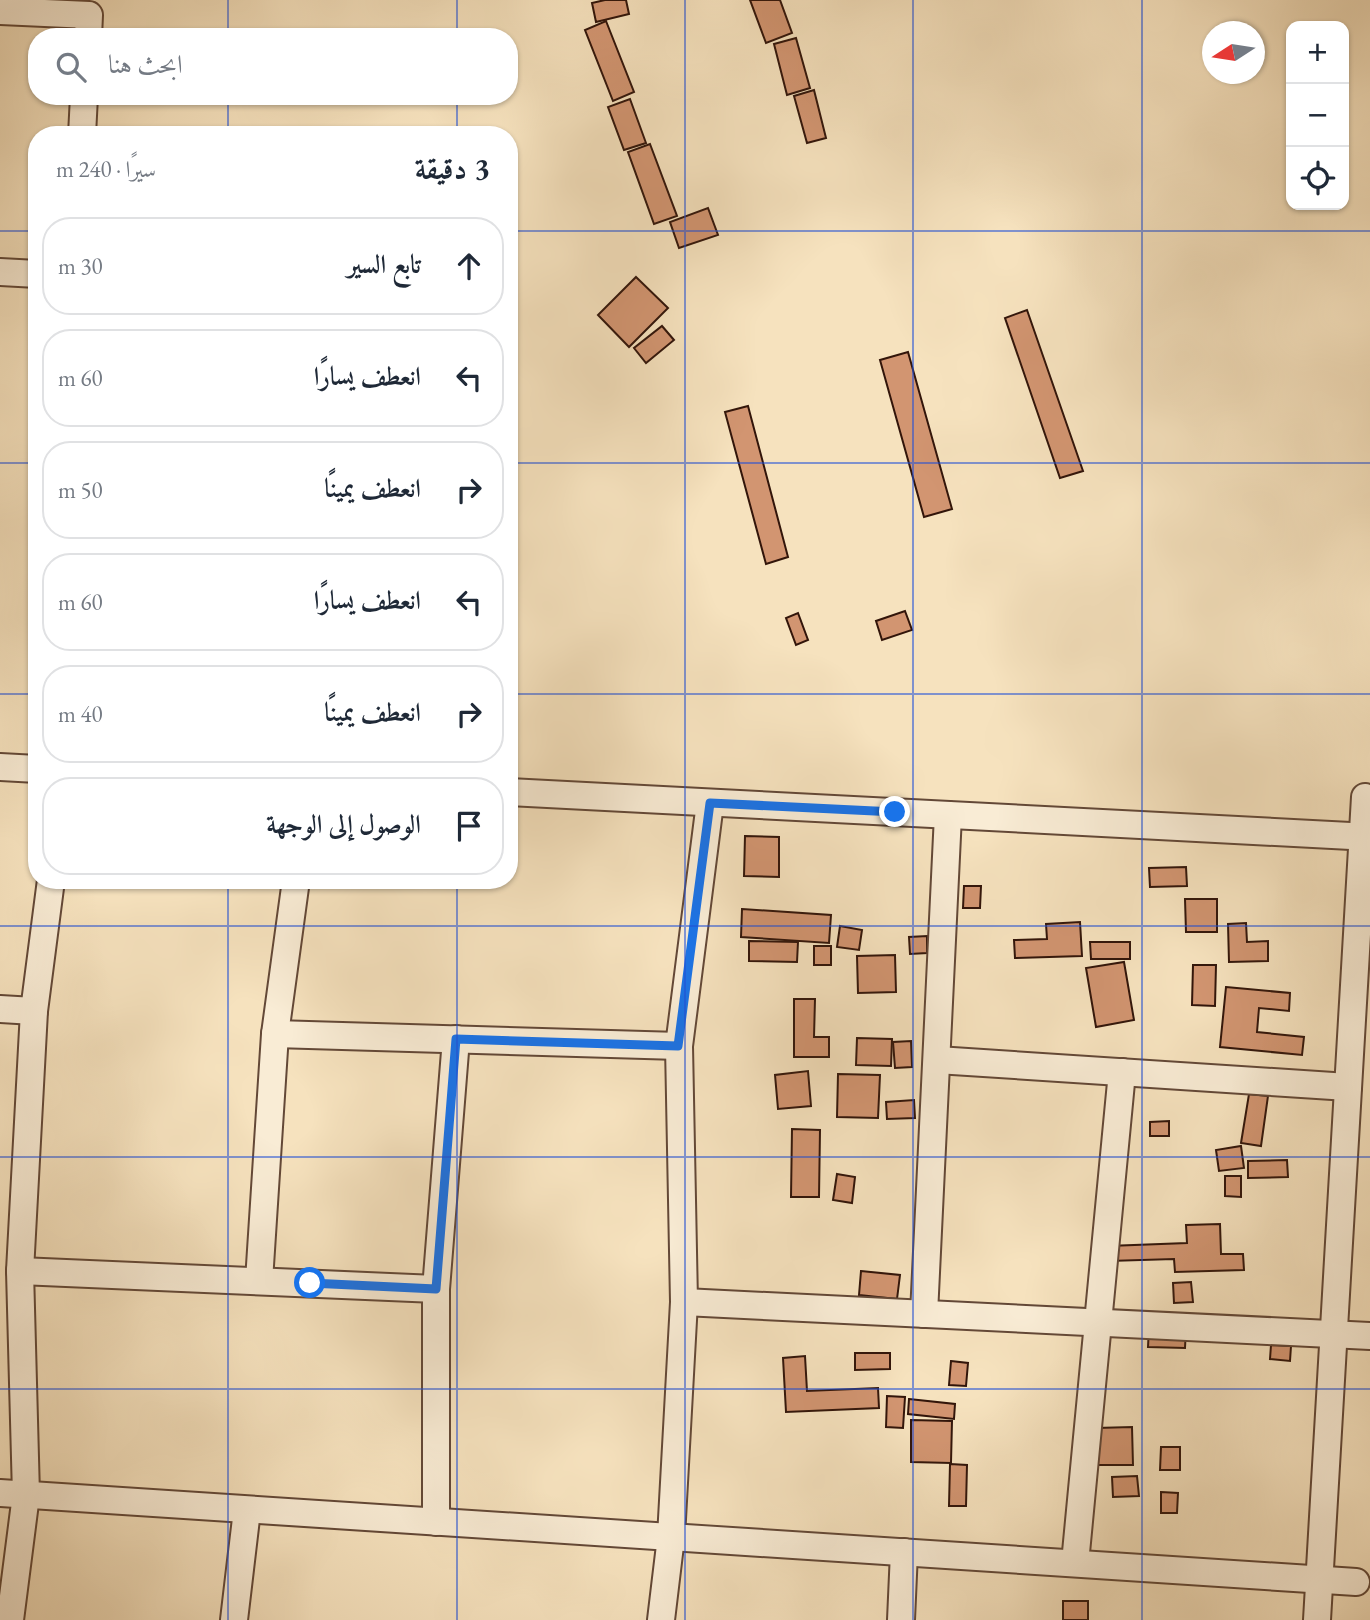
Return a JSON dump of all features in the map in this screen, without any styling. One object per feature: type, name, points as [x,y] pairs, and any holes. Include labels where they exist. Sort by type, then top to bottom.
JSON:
[{"type":"street","points":[[0,11],[89,15],[88,28]]},
{"type":"street","points":[[83,126],[84,105]]},
{"type":"street","points":[[0,272],[28,274]]},
{"type":"street","points":[[0,767],[28,769]]},
{"type":"street","points":[[518,792],[1366,836]]},
{"type":"street","points":[[1317,1620],[1348,1087],[1366,836],[1365,797]]},
{"type":"street","points":[[661,1620],[671,1537],[684,1302],[678,1046],[710,803]]},
{"type":"street","points":[[924,1314],[948,815]]},
{"type":"street","points":[[10,1620],[20,1271],[34,1011],[50,889]]},
{"type":"street","points":[[259,1281],[275,1034],[295,889]]},
{"type":"street","points":[[0,1009],[34,1011]]},
{"type":"street","points":[[275,1034],[678,1046]]},
{"type":"street","points":[[436,1522],[436,1289],[456,1039]]},
{"type":"street","points":[[937,1060],[1348,1087]]},
{"type":"street","points":[[1074,1563],[1122,1072]]},
{"type":"street","points":[[20,1271],[436,1289]]},
{"type":"street","points":[[684,1302],[1370,1336]]},
{"type":"street","points":[[13,1494],[1356,1581]]},
{"type":"street","points":[[234,1620],[247,1510]]},
{"type":"street","points":[[901,1620],[904,1552]]},
{"type":"building","points":[[626,0],[629,14],[596,22],[592,3]]},
{"type":"building","points":[[750,0],[780,0],[792,33],[766,43]]},
{"type":"building","points":[[606,21],[634,92],[613,101],[585,30]]},
{"type":"building","points":[[796,38],[810,88],[787,95],[774,44]]},
{"type":"building","points":[[814,90],[826,138],[807,143],[794,96]]},
{"type":"building","points":[[630,99],[646,143],[624,150],[608,107]]},
{"type":"building","points":[[650,144],[677,216],[654,224],[628,152]]},
{"type":"building","points":[[708,208],[718,235],[679,248],[670,222]]},
{"type":"building","points":[[636,277],[668,308],[629,347],[598,315]]},
{"type":"building","points":[[1027,310],[1083,471],[1060,478],[1005,318]]},
{"type":"building","points":[[662,326],[674,340],[646,363],[634,348]]},
{"type":"building","points":[[908,352],[952,509],[924,517],[880,360]]},
{"type":"building","points":[[748,406],[788,557],[766,564],[725,412]]},
{"type":"building","points":[[905,611],[912,630],[882,640],[876,621]]},
{"type":"building","points":[[798,613],[808,640],[796,645],[786,618]]},
{"type":"building","points":[[745,836],[779,837],[779,877],[744,876]]},
{"type":"building","points":[[1186,867],[1187,886],[1150,887],[1149,868]]},
{"type":"building","points":[[964,886],[981,886],[980,908],[963,908]]},
{"type":"building","points":[[1185,899],[1217,899],[1217,932],[1186,932]]},
{"type":"building","points":[[742,909],[831,915],[829,943],[741,937]]},
{"type":"building","points":[[1080,922],[1082,956],[1015,958],[1014,940],[1047,939],[1046,924]]},
{"type":"building","points":[[1246,923],[1247,942],[1268,941],[1268,961],[1229,962],[1228,924]]},
{"type":"building","points":[[840,926],[862,930],[859,950],[837,947]]},
{"type":"building","points":[[927,936],[927,953],[910,954],[909,937]]},
{"type":"building","points":[[749,941],[798,942],[797,962],[749,961]]},
{"type":"building","points":[[1090,942],[1130,942],[1130,959],[1091,959]]},
{"type":"building","points":[[814,946],[831,946],[831,965],[814,965]]},
{"type":"building","points":[[895,955],[896,992],[858,993],[857,956]]},
{"type":"building","points":[[1124,962],[1134,1020],[1096,1027],[1086,968]]},
{"type":"building","points":[[1193,965],[1216,965],[1215,1006],[1192,1005]]},
{"type":"building","points":[[1226,987],[1290,993],[1289,1011],[1259,1008],[1257,1032],[1304,1037],[1302,1055],[1220,1047]]},
{"type":"building","points":[[794,999],[815,999],[814,1037],[829,1037],[829,1057],[794,1057]]},
{"type":"building","points":[[857,1038],[892,1039],[891,1066],[856,1065]]},
{"type":"building","points":[[911,1041],[912,1067],[895,1068],[893,1042]]},
{"type":"building","points":[[808,1071],[811,1106],[778,1109],[775,1075]]},
{"type":"building","points":[[838,1074],[880,1075],[878,1118],[837,1117]]},
{"type":"building","points":[[1249,1094],[1268,1096],[1261,1146],[1241,1143]]},
{"type":"building","points":[[914,1100],[915,1118],[887,1119],[886,1102]]},
{"type":"building","points":[[1169,1121],[1169,1136],[1150,1136],[1150,1122]]},
{"type":"building","points":[[792,1129],[820,1130],[819,1197],[791,1197]]},
{"type":"building","points":[[1241,1146],[1244,1168],[1219,1171],[1216,1150]]},
{"type":"building","points":[[1287,1160],[1288,1177],[1248,1178],[1248,1161]]},
{"type":"building","points":[[837,1174],[855,1177],[852,1203],[833,1200]]},
{"type":"building","points":[[1225,1176],[1241,1176],[1241,1197],[1225,1196]]},
{"type":"building","points":[[1220,1224],[1221,1254],[1243,1254],[1244,1270],[1175,1272],[1174,1259],[1109,1261],[1108,1246],[1187,1243],[1186,1225]]},
{"type":"building","points":[[861,1271],[900,1275],[897,1299],[859,1295]]},
{"type":"building","points":[[1191,1282],[1193,1302],[1174,1303],[1173,1283]]},
{"type":"building","points":[[1149,1327],[1186,1328],[1185,1348],[1148,1347]]},
{"type":"building","points":[[1271,1345],[1291,1346],[1290,1361],[1270,1359]]},
{"type":"building","points":[[855,1353],[890,1353],[890,1369],[855,1370]]},
{"type":"building","points":[[805,1356],[807,1391],[878,1388],[879,1408],[786,1412],[783,1358]]},
{"type":"building","points":[[951,1361],[968,1363],[966,1386],[949,1385]]},
{"type":"building","points":[[887,1396],[905,1397],[903,1428],[886,1427]]},
{"type":"building","points":[[909,1399],[955,1404],[954,1419],[908,1414]]},
{"type":"building","points":[[911,1420],[952,1421],[951,1463],[911,1462]]},
{"type":"building","points":[[1132,1427],[1133,1465],[1097,1465],[1096,1428]]},
{"type":"building","points":[[1161,1447],[1180,1447],[1180,1470],[1160,1470]]},
{"type":"building","points":[[950,1464],[967,1465],[966,1506],[949,1506]]},
{"type":"building","points":[[1137,1476],[1139,1496],[1113,1497],[1112,1477]]},
{"type":"building","points":[[1161,1492],[1178,1493],[1177,1513],[1161,1513]]},
{"type":"building","points":[[1063,1601],[1088,1601],[1088,1620],[1063,1620]]},
{"type":"route","points":[[310,1283],[436,1289],[456,1039],[678,1046],[710,803],[895,812]]}]
